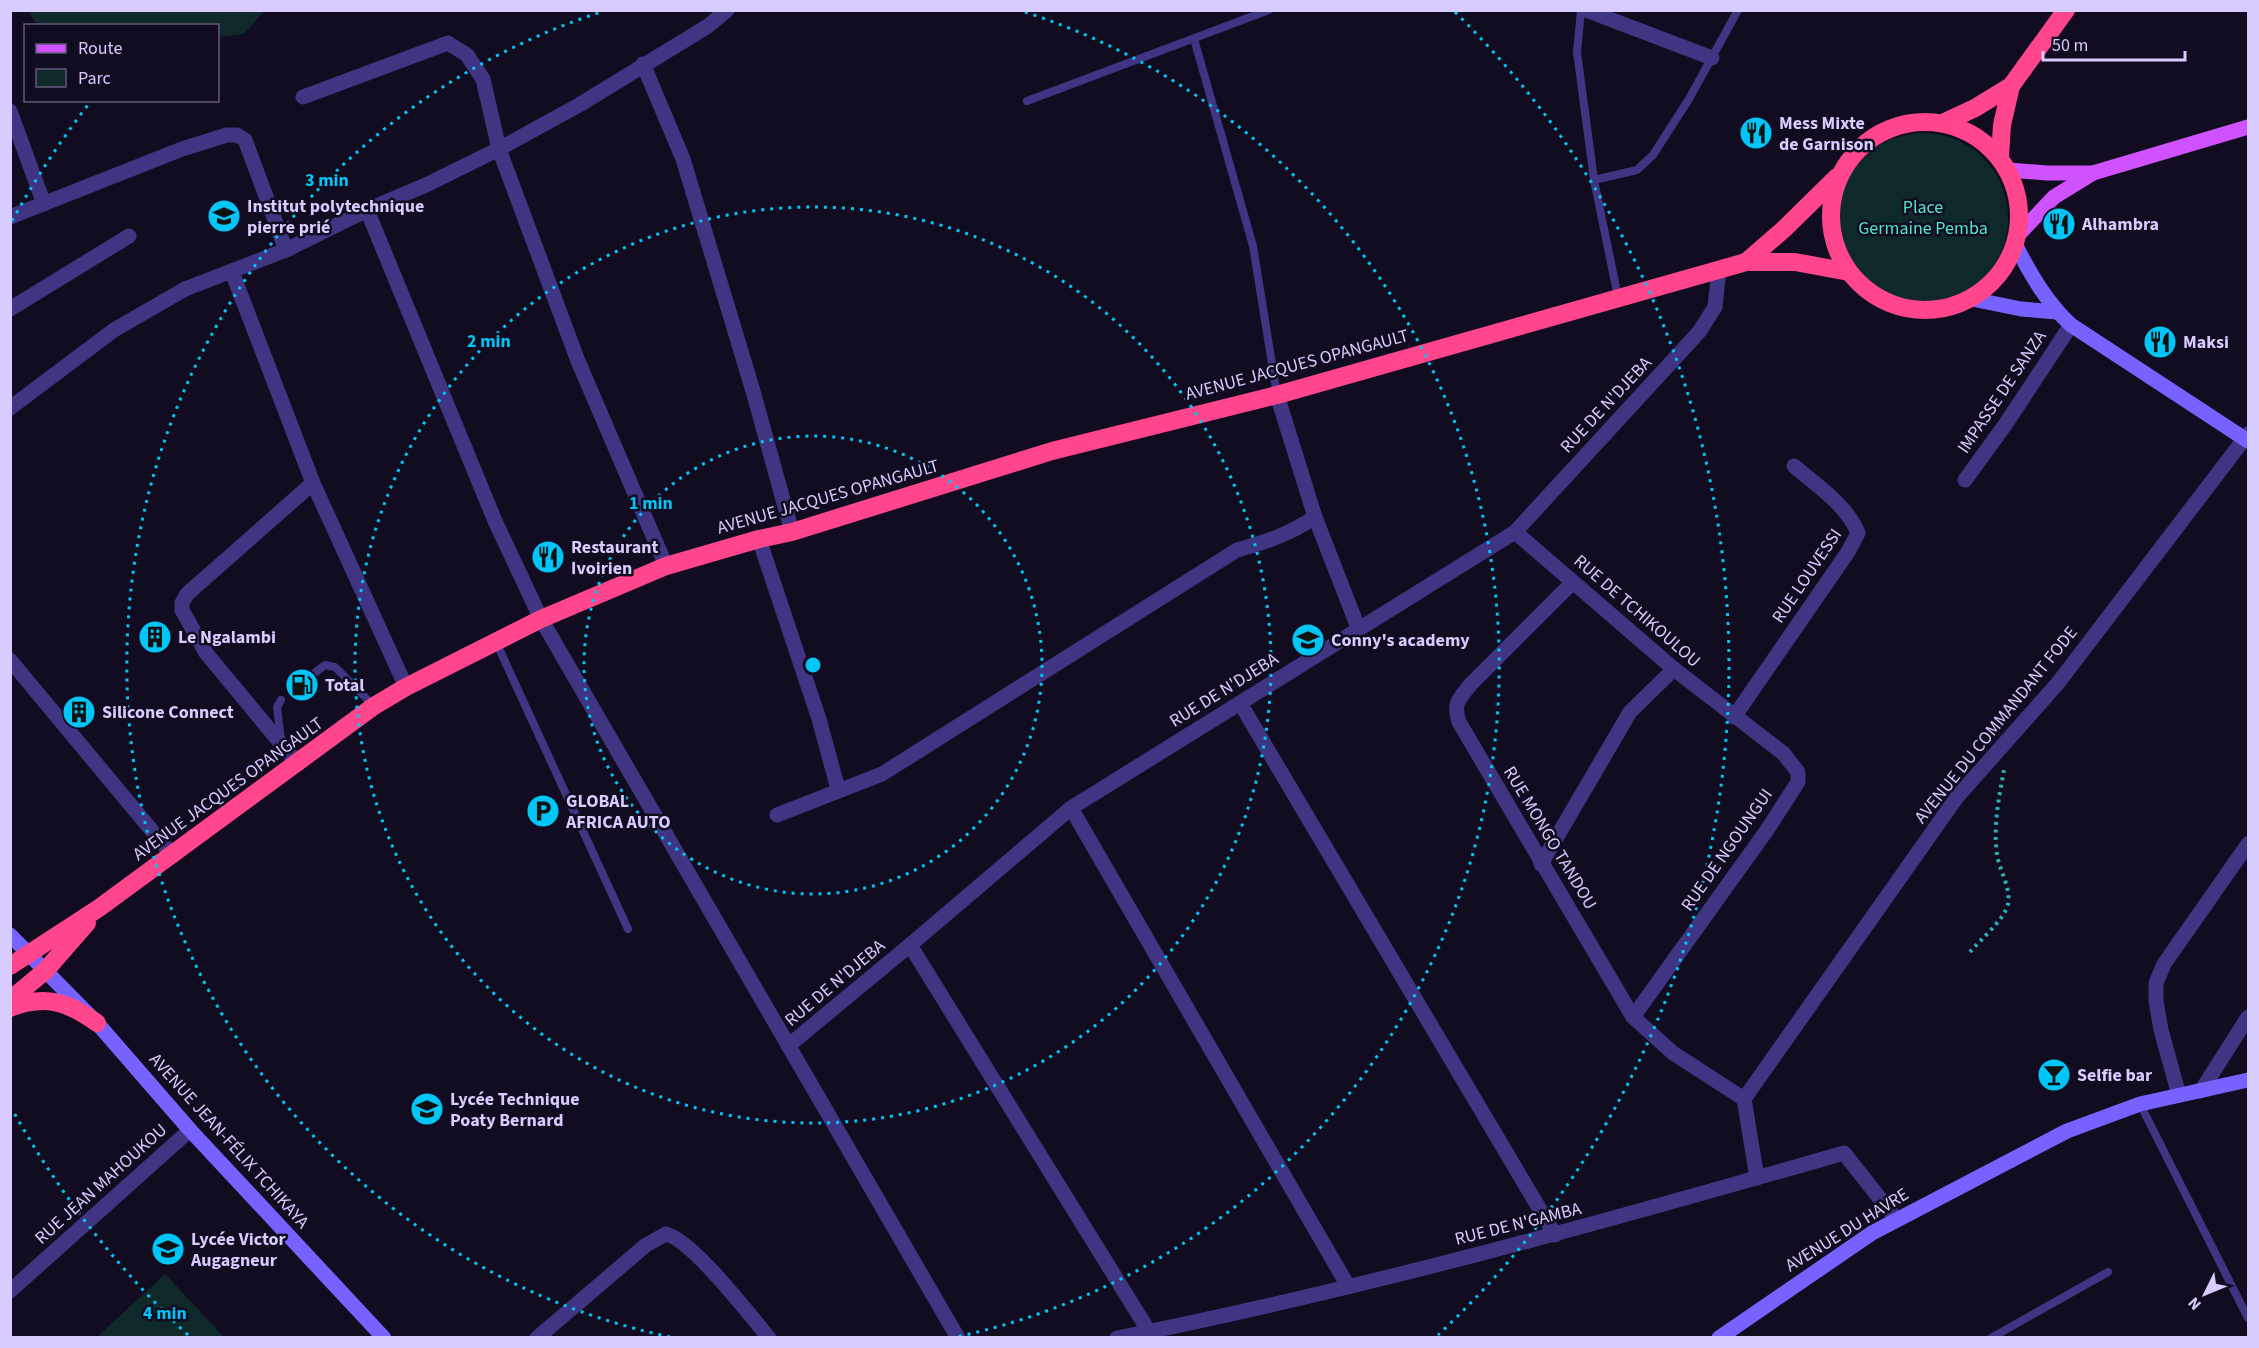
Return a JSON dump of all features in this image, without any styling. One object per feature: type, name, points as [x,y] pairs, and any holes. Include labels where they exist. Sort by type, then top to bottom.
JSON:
[{"type":"highway","points":[[1945,122],[1975,108],[2011,86],[2066,10]]},
{"type":"highway","points":[[2004,163],[2002,125],[2011,86]]},
{"type":"highway","points":[[1746,262],[1784,229],[1838,176],[1856,150],[1882,131],[1912,121],[1945,122],[1975,135],[2004,163],[2017,190],[2020,212],[2017,240],[2006,267],[1991,285],[1972,299],[1939,310],[1905,309],[1873,295],[1848,272],[1834,242],[1830,208],[1838,176]]},
{"type":"highway","points":[[1746,262],[1796,262],[1848,272]]},
{"type":"highway","name":"AVENUE JACQUES OPANGAULT","points":[[10,966],[173,856],[374,706],[406,687],[541,619],[666,566],[759,539],[792,532],[1052,452],[1277,395],[1746,262]]},
{"type":"highway","points":[[10,1000],[45,971],[99,908]]},
{"type":"highway","points":[[10,1008],[41,999],[64,1004],[97,1023]]},
{"type":"main road","points":[[2017,240],[2054,197],[2093,173],[2248,127]]},
{"type":"main road","points":[[2004,163],[2047,173],[2093,173]]},
{"type":"street","points":[[10,408],[114,330],[185,289],[286,250],[499,149],[579,105],[708,26],[727,10]]},
{"type":"street","points":[[1584,10],[1712,58]]},
{"type":"street","points":[[303,97],[448,44],[467,55],[483,79],[499,149],[578,361],[666,566]]},
{"type":"street","points":[[643,64],[683,159],[753,391],[792,532]]},
{"type":"street","points":[[10,111],[44,204]]},
{"type":"street","points":[[10,216],[182,149],[227,135],[237,135],[245,140],[286,250]]},
{"type":"street","points":[[367,210],[495,521],[541,619],[958,1338]]},
{"type":"street","points":[[10,309],[129,236]]},
{"type":"street","points":[[2017,240],[2034,280],[2057,312],[2071,325],[2247,438]]},
{"type":"street","name":"RUE DE N'DJEBA","points":[[788,1046],[1071,808],[1515,532],[1699,332],[1715,308],[1719,269]]},
{"type":"street","points":[[232,272],[313,483],[406,687]]},
{"type":"street","points":[[1972,299],[2021,309],[2057,312]]},
{"type":"street","name":"IMPASSE DE SANZA","points":[[1965,480],[2005,425],[2071,325]]},
{"type":"street","points":[[1277,395],[1315,517],[1359,630]]},
{"type":"street","name":"AVENUE DU COMMANDANT FODE","points":[[1744,1099],[1957,797],[2058,683],[2247,438]]},
{"type":"street","name":"RUE LOUVESSI","points":[[1734,717],[1848,552],[1858,533],[1854,522],[1843,510],[1794,465]]},
{"type":"street","points":[[297,764],[206,653],[182,610],[182,603],[187,594],[313,483]]},
{"type":"street","points":[[777,815],[838,789],[882,774],[1237,550],[1277,539],[1297,530],[1315,517]]},
{"type":"street","name":"RUE DE TCHIKOULOU","points":[[1515,532],[1674,669],[1734,717]]},
{"type":"street","points":[[759,539],[819,719],[838,789]]},
{"type":"street","name":"RUE MONGO TANDOU","points":[[1573,582],[1470,685],[1458,700],[1455,709],[1459,722],[1633,1017],[1673,1053],[1744,1099]]},
{"type":"street","points":[[10,660],[173,856]]},
{"type":"street","points":[[1541,864],[1630,712],[1674,669]]},
{"type":"street","points":[[1240,703],[1556,1235]]},
{"type":"street","name":"RUE DE NGOUNGUI","points":[[1633,1017],[1767,830],[1798,782],[1798,772],[1793,763],[1734,717]]},
{"type":"street","points":[[1071,808],[1348,1286]]},
{"type":"street","points":[[2179,1095],[2161,1030],[2156,983],[2164,964],[2248,844]]},
{"type":"street","name":"AVENUE JEAN-FÉLIX TCHIKAYA","points":[[10,935],[97,1023],[190,1130],[384,1338]]},
{"type":"street","points":[[910,945],[1152,1334]]},
{"type":"street","points":[[2201,1091],[2248,1017]]},
{"type":"street","points":[[2140,1104],[2248,1080]]},
{"type":"street","points":[[1744,1099],[1757,1178]]},
{"type":"street","name":"AVENUE DU HAVRE","points":[[1719,1338],[1896,1219],[2067,1131],[2140,1104]]},
{"type":"street","name":"RUE JEAN MAHOUKOU","points":[[10,1292],[190,1130]]},
{"type":"street","name":"RUE DE N'GAMBA","points":[[1118,1338],[1152,1334],[1556,1235],[1844,1153],[1896,1219]]},
{"type":"street","points":[[537,1338],[646,1245],[666,1233],[674,1235],[685,1243],[769,1338]]},
{"type":"lane","points":[[1027,101],[1269,10]]},
{"type":"lane","points":[[1584,10],[1577,52],[1594,180],[1618,297]]},
{"type":"lane","points":[[1594,180],[1637,170],[1653,155],[1689,99],[1738,10]]},
{"type":"lane","points":[[1194,39],[1253,246],[1277,395]]},
{"type":"lane","points":[[496,642],[628,929]]},
{"type":"lane","points":[[308,678],[325,665],[335,667],[374,706]]},
{"type":"lane","points":[[281,699],[278,707],[281,747]]},
{"type":"lane","points":[[2140,1104],[2248,1318]]},
{"type":"lane","points":[[1991,1338],[2108,1272]]},
{"type":"path","points":[[1970,952],[2002,916],[2008,905],[2007,891],[1997,854],[1997,813],[2009,740]]},
{"type":"green space","points":[[29,11],[264,11],[244,34],[219,37],[219,24],[36,24]]},
{"type":"green space","name":"Place Germaine Pemba","points":[[1923,133],[1956,140],[1970,147],[1983,158],[1994,171],[2001,185],[2008,218],[2001,251],[1994,265],[1983,278],[1970,289],[1956,296],[1923,303],[1890,296],[1876,289],[1863,278],[1852,265],[1845,251],[1838,218],[1845,185],[1852,171],[1863,158],[1876,147],[1890,140]]},
{"type":"green space","points":[[165,1274],[224,1337],[97,1337]]},
{"type":"place","name":"Mess Mixte de Garnison","points":[[1756,133]]},
{"type":"place","name":"Institut polytechnique pierre prié","points":[[224,216]]},
{"type":"place","name":"Alhambra","points":[[2059,224]]},
{"type":"place","name":"Maksi","points":[[2160,342]]},
{"type":"place","name":"Restaurant Ivoirien","points":[[548,557]]},
{"type":"place","name":"Le Ngalambi","points":[[155,637]]},
{"type":"place","name":"Conny's academy","points":[[1308,640]]},
{"type":"place","name":"Total","points":[[302,685]]},
{"type":"place","name":"Silicone Connect","points":[[79,712]]},
{"type":"place","name":"GLOBAL AFRICA AUTO","points":[[543,811]]},
{"type":"place","name":"Selfie bar","points":[[2054,1075]]},
{"type":"place","name":"Lycée Technique Poaty Bernard","points":[[427,1109]]},
{"type":"place","name":"Lycée Victor Augagneur","points":[[168,1249]]}]
